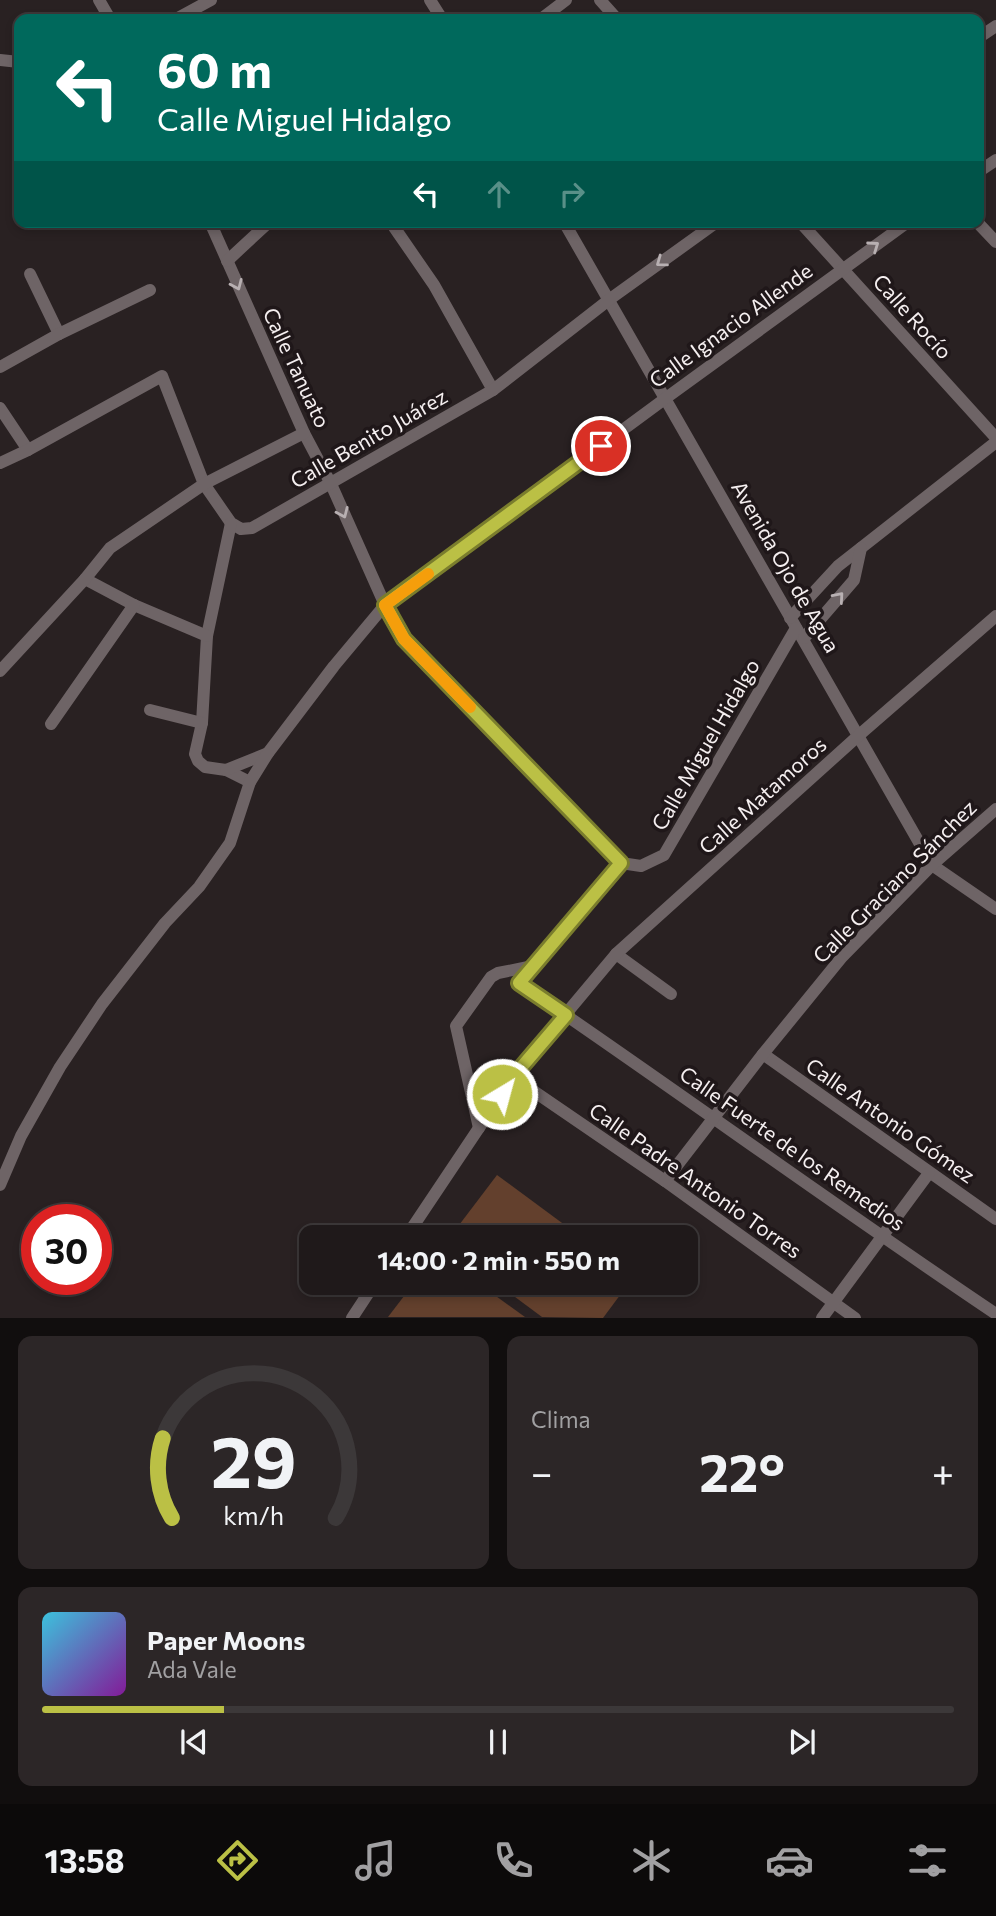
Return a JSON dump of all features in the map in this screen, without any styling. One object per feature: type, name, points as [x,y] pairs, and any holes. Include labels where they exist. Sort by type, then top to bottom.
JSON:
[{"type":"street","points":[[185,14],[211,0]]},
{"type":"street","points":[[548,14],[566,0]]},
{"type":"street","points":[[600,0],[613,14]]},
{"type":"street","name":"Calle Tanuato","points":[[213,228],[304,433],[331,484],[385,605],[404,639],[621,863]]},
{"type":"street","points":[[227,261],[263,228]]},
{"type":"street","points":[[396,228],[434,285],[493,390]]},
{"type":"street","name":"Avenida Ojo de Agua","points":[[568,228],[932,865],[996,909]]},
{"type":"street","name":"Calle Benito Juárez","points":[[231,523],[241,529],[252,528],[493,390],[610,299],[709,228]]},
{"type":"street","name":"Calle Rocío","points":[[805,228],[996,440]]},
{"type":"street","name":"Calle Ignacio Allende","points":[[0,1185],[21,1136],[60,1067],[102,1004],[166,923],[199,887],[230,843],[250,782],[268,753],[334,666],[385,605],[900,228]]},
{"type":"street","points":[[983,228],[996,242]]},
{"type":"street","points":[[30,274],[59,334]]},
{"type":"street","points":[[0,367],[59,334],[150,290]]},
{"type":"street","points":[[0,463],[162,376],[204,484],[231,523],[207,636],[202,723],[194,754],[205,767],[226,770],[250,782]]},
{"type":"street","points":[[0,408],[28,450]]},
{"type":"street","points":[[0,671],[110,548],[204,484],[304,433]]},
{"type":"street","name":"Calle Miguel Hidalgo","points":[[621,863],[641,866],[664,855],[797,628],[838,566],[996,440]]},
{"type":"street","name":"Calle Miguel Hidalgo","points":[[797,628],[854,580],[861,548]]},
{"type":"street","points":[[85,579],[134,605],[207,636]]},
{"type":"street","points":[[51,724],[134,605]]},
{"type":"street","name":"Calle Matamoros","points":[[566,1015],[617,954],[858,736],[996,616]]},
{"type":"street","points":[[150,710],[202,723]]},
{"type":"street","points":[[226,770],[268,753]]},
{"type":"street","name":"Calle Graciano Sánchez","points":[[665,1181],[842,957],[932,865],[996,809]]},
{"type":"street","points":[[414,1225],[513,1077],[566,1015],[519,983],[621,863]]},
{"type":"street","points":[[617,954],[671,994]]},
{"type":"street","points":[[479,1128],[456,1026],[491,977],[533,966]]},
{"type":"street","name":"Calle Fuerte de los Remedios","points":[[566,1015],[996,1314]]},
{"type":"street","name":"Calle Antonio Gómez","points":[[763,1054],[996,1219]]},
{"type":"street","name":"Calle Padre Antonio Torres","points":[[513,1077],[665,1181],[855,1318]]},
{"type":"street","points":[[822,1318],[929,1173]]},
{"type":"street","points":[[354,1316],[367,1295]]},
{"type":"shaded area","points":[[497,1175],[565,1225],[459,1225]]},
{"type":"shaded area","points":[[405,1295],[495,1295],[525,1317],[388,1317]]},
{"type":"shaded area","points":[[512,1295],[620,1295],[603,1318],[542,1317]]},
{"type":"slow traffic","points":[[428,574],[385,605],[404,639],[470,707]]},
{"type":"route","points":[[502,1094],[513,1077],[566,1015],[519,983],[621,863],[404,639],[385,605],[601,446]]}]
